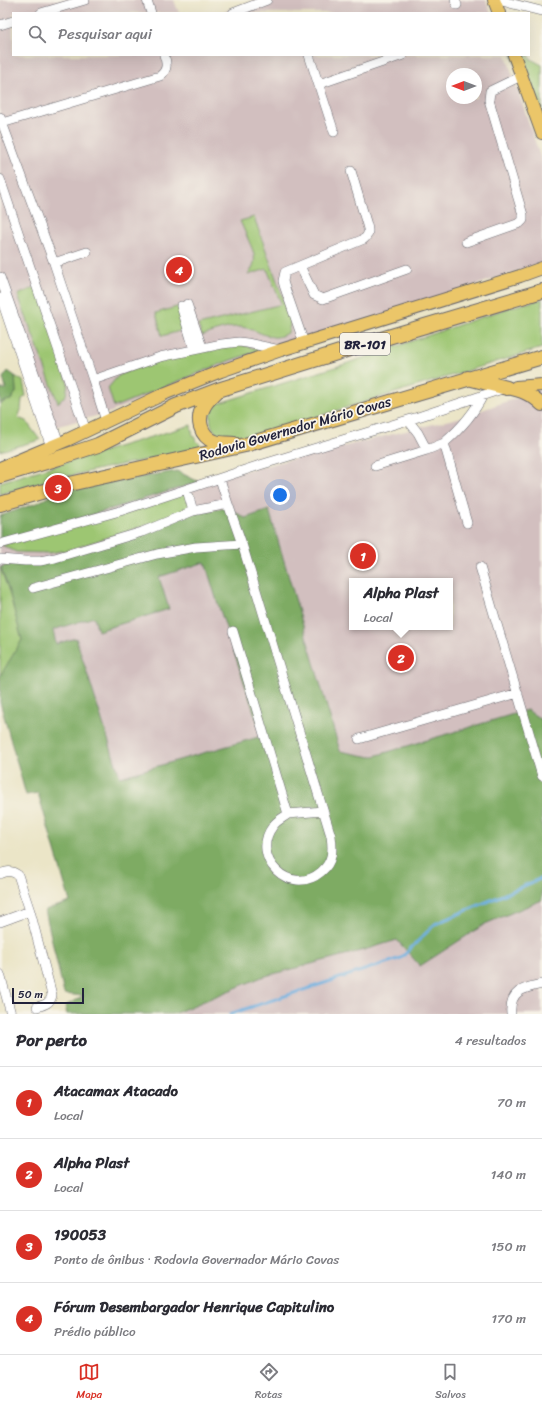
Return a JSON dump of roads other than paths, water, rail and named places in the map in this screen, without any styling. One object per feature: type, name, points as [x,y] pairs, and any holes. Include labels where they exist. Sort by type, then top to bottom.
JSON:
[{"type":"highway","points":[[512,300],[542,280]]},
{"type":"highway","name":"BR-101","points":[[0,476],[98,445],[176,406],[218,390],[542,291]]},
{"type":"highway","name":"Rodovia Governador Mário Covas","points":[[0,504],[44,490],[77,482],[245,445],[542,357]]},
{"type":"highway","points":[[468,378],[507,388]]},
{"type":"highway","points":[[218,390],[202,410],[200,419],[202,431],[209,439],[216,442],[245,445]]},
{"type":"main road","points":[[494,0],[499,12]]},
{"type":"main road","points":[[514,56],[542,133]]},
{"type":"main road","points":[[0,468],[86,431],[166,393],[221,371],[281,350],[542,268]]},
{"type":"main road","points":[[507,388],[542,385]]},
{"type":"main road","points":[[507,388],[525,393],[533,397],[542,405]]},
{"type":"street","points":[[44,12],[86,0]]},
{"type":"street","points":[[147,0],[151,12]]},
{"type":"street","points":[[236,12],[267,0]]},
{"type":"street","points":[[498,0],[541,11]]},
{"type":"street","points":[[0,25],[12,21]]},
{"type":"street","points":[[106,421],[54,263],[1,120],[160,76],[166,69],[164,56]]},
{"type":"street","points":[[309,56],[334,132]]},
{"type":"street","points":[[319,84],[400,56]]},
{"type":"street","points":[[466,242],[520,223],[523,220],[523,215],[488,100],[490,90],[522,76]]},
{"type":"street","points":[[304,343],[283,281],[285,272],[364,239],[367,236],[367,225],[351,171]]},
{"type":"street","points":[[0,178],[86,431]]},
{"type":"street","points":[[54,263],[87,252]]},
{"type":"street","points":[[300,266],[314,295],[323,299],[407,269]]},
{"type":"street","points":[[0,277],[55,445]]},
{"type":"street","points":[[0,295],[55,445]]},
{"type":"street","points":[[184,305],[198,348]]},
{"type":"street","points":[[93,380],[160,357],[198,348],[239,342],[281,350]]},
{"type":"street","points":[[0,544],[120,511],[260,465],[507,388]]},
{"type":"street","points":[[375,466],[444,443],[455,434],[476,410],[483,396]]},
{"type":"street","points":[[408,420],[418,433],[426,450]]},
{"type":"street","points":[[444,443],[467,523]]},
{"type":"street","points":[[220,479],[242,544],[331,836],[333,845],[331,858],[324,869],[308,880],[294,880],[274,869],[267,857],[266,842],[269,832],[274,824],[288,814],[323,811]]},
{"type":"street","points":[[187,490],[193,511]]},
{"type":"street","points":[[0,559],[40,561],[55,558],[142,532],[193,511],[228,504]]},
{"type":"street","points":[[33,588],[157,554],[196,547],[242,544]]},
{"type":"street","points":[[480,566],[542,776]]},
{"type":"street","points":[[233,631],[288,814]]},
{"type":"street","points":[[359,739],[518,692]]},
{"type":"street","points":[[0,874],[8,871],[18,875],[30,911],[52,995],[51,1000],[48,1003],[37,1007]]},
{"type":"street","points":[[0,922],[30,911]]},
{"type":"street","points":[[0,974],[11,1014]]},
{"type":"street","points":[[511,1014],[511,1005],[517,992],[524,988],[542,984]]},
{"type":"waterway","points":[[230,1014],[401,958],[435,924],[542,878]]},
{"type":"place","name":"Fórum Desembargador Henrique Capitulino","points":[[179,270]]},
{"type":"place","name":"190053","points":[[58,488]]},
{"type":"place","name":"Atacamax Atacado","points":[[363,556]]},
{"type":"place","name":"Alpha Plast","points":[[401,658]]}]
